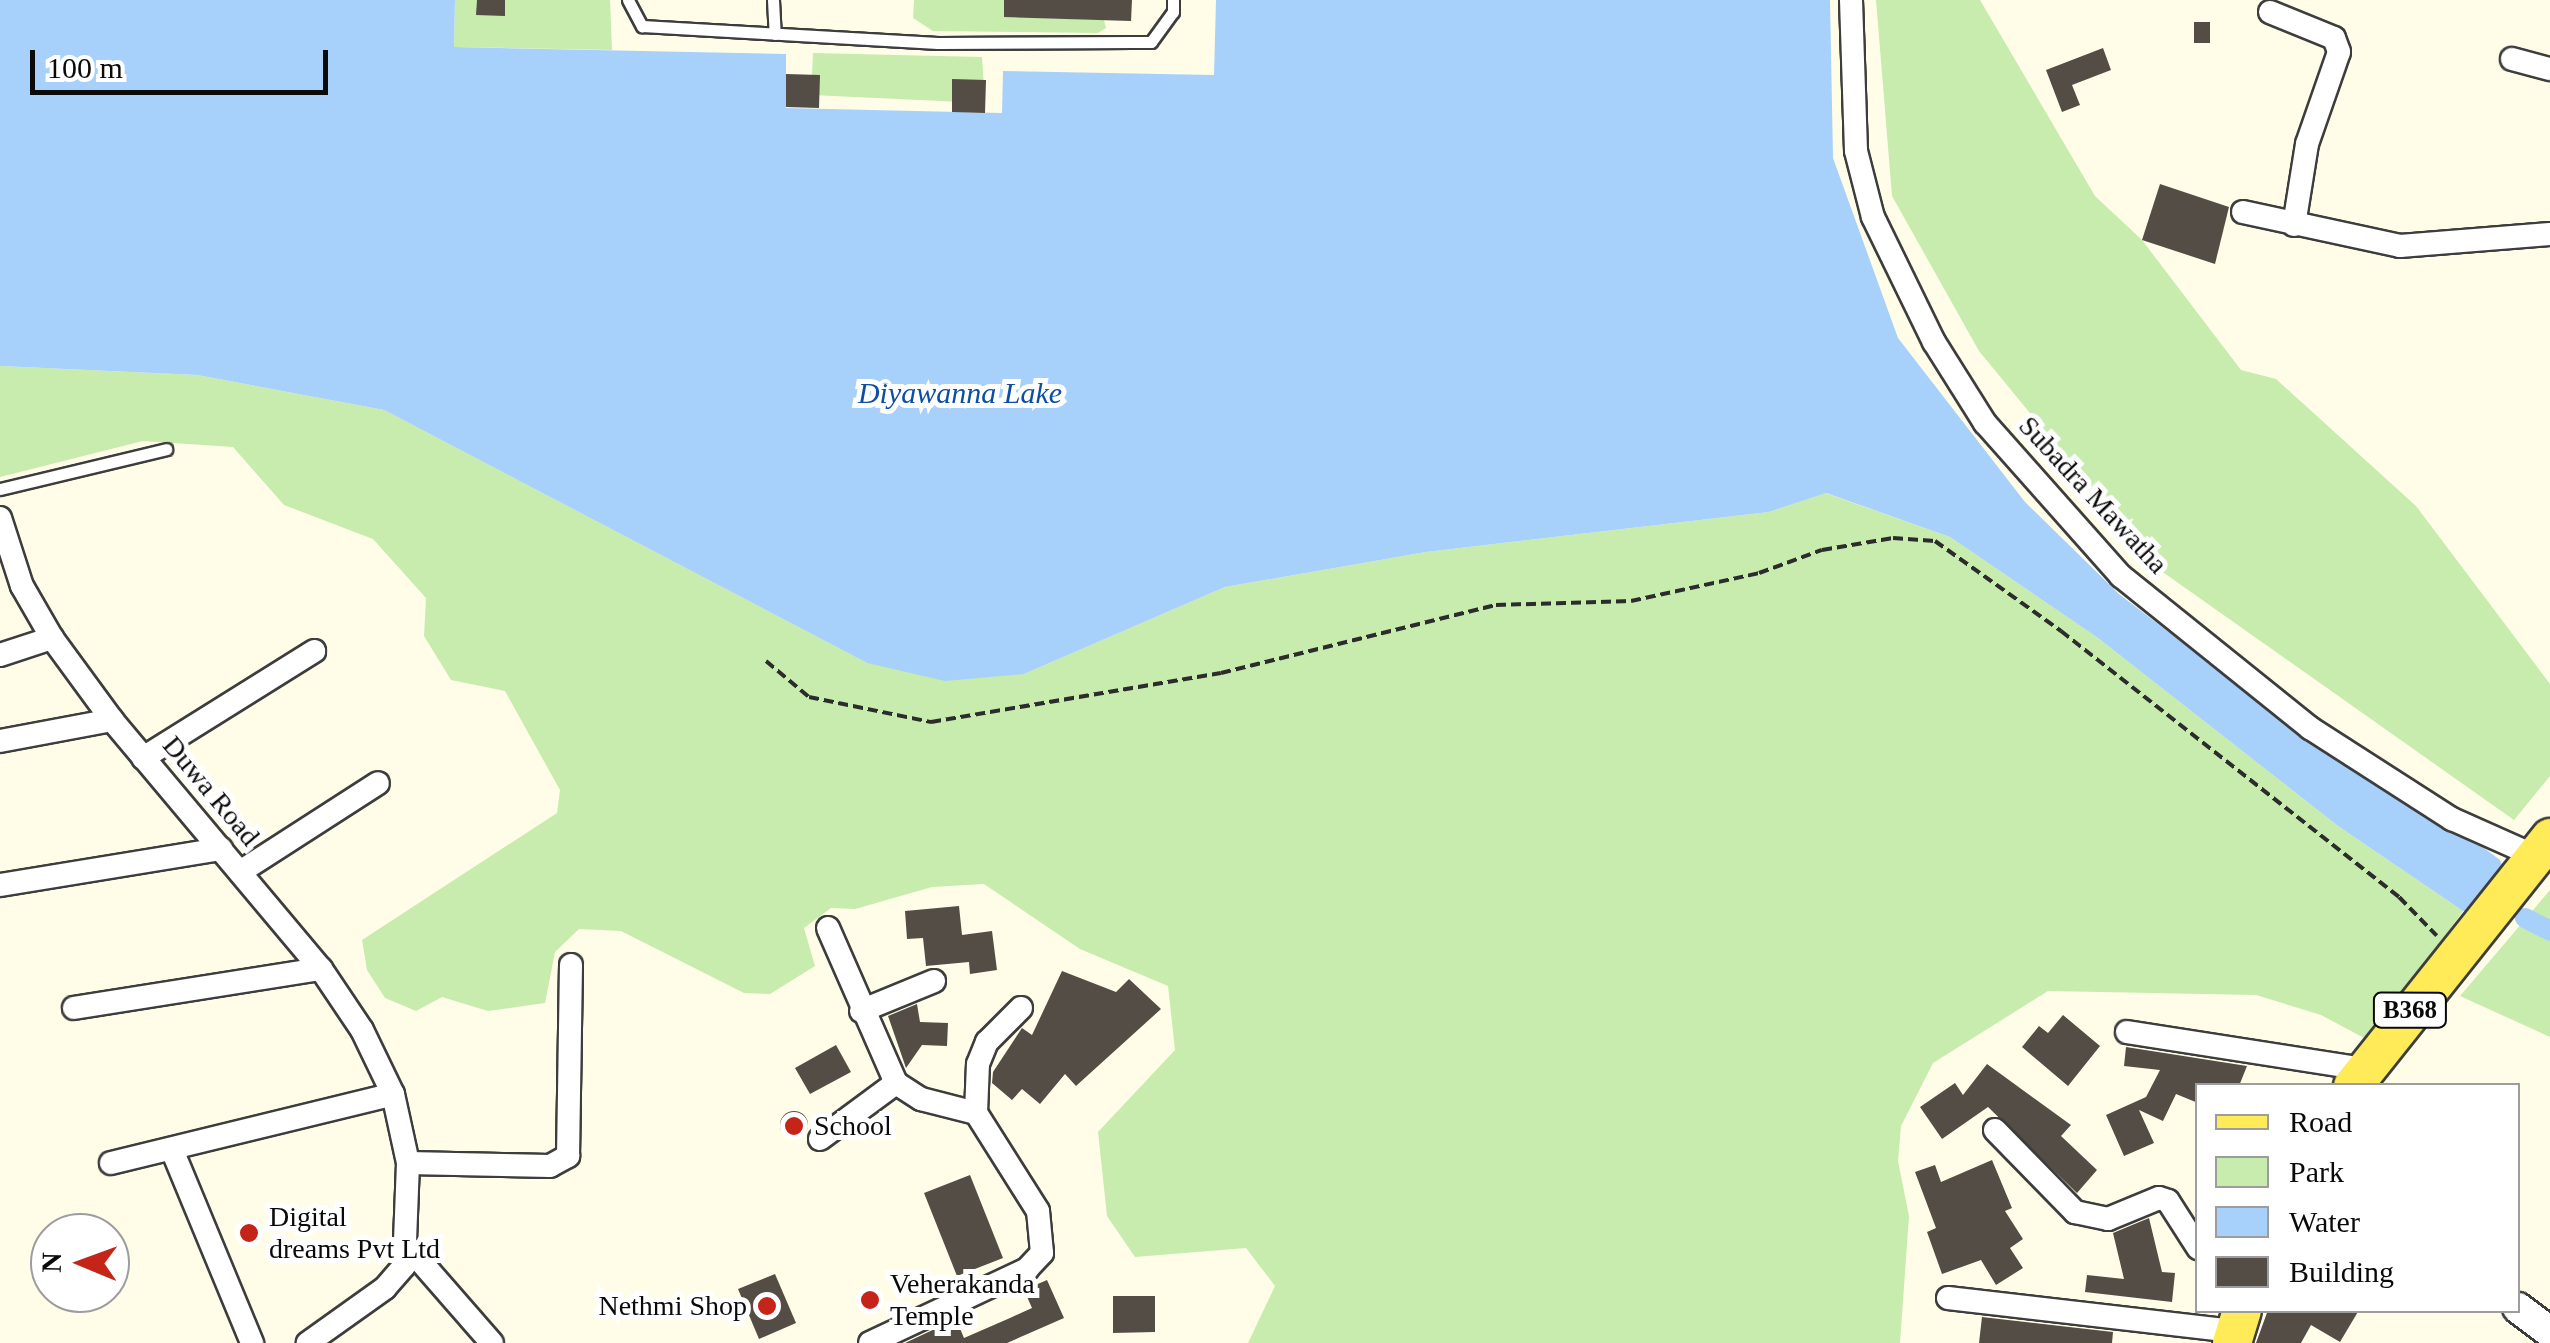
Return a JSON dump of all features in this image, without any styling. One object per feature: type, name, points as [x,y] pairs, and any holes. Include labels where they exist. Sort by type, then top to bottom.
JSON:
[{"type":"main road","name":"B368","points":[[2358,1077],[2537,855]]},
{"type":"street","name":"Subadra Mawatha","points":[[1851,0],[1856,151],[1873,217],[1934,342],[1985,424],[2121,576],[2310,728],[2452,819],[2537,855]]},
{"type":"street","points":[[2270,12],[2334,38],[2339,52],[2307,144],[2294,225]]},
{"type":"street","points":[[2512,59],[2550,69]]},
{"type":"street","points":[[2243,212],[2400,246],[2550,234]]},
{"type":"street","name":"Duwa Road","points":[[0,518],[11,590],[143,758],[321,969],[362,1030],[393,1094],[408,1163],[410,1248]]},
{"type":"street","points":[[0,655],[52,638]]},
{"type":"street","points":[[143,758],[314,650]]},
{"type":"street","points":[[0,741],[112,720]]},
{"type":"street","points":[[240,872],[378,783]]},
{"type":"street","points":[[0,885],[221,849]]},
{"type":"street","points":[[828,928],[860,1011],[896,1083],[922,1099],[976,1112]]},
{"type":"street","points":[[408,1163],[550,1166],[568,1156],[571,965]]},
{"type":"street","points":[[74,1008],[321,969]]},
{"type":"street","points":[[860,1011],[934,981]]},
{"type":"street","points":[[870,1343],[1027,1269],[1042,1253],[1038,1210],[976,1112],[978,1064],[987,1042],[1021,1008]]},
{"type":"street","points":[[2127,1032],[2358,1077]]},
{"type":"street","points":[[820,1139],[896,1083]]},
{"type":"street","points":[[111,1163],[173,1152],[393,1094]]},
{"type":"street","points":[[1995,1130],[2074,1212],[2108,1219],[2159,1198],[2168,1201],[2195,1243]]},
{"type":"street","points":[[173,1152],[252,1343]]},
{"type":"street","points":[[308,1343],[385,1288],[410,1248],[492,1343]]},
{"type":"street","points":[[1948,1298],[2236,1328]]},
{"type":"street","points":[[2520,1310],[2550,1332]]},
{"type":"lane","points":[[628,0],[642,26],[870,41],[1151,42],[1173,12],[1172,0]]},
{"type":"lane","points":[[774,0],[775,34]]},
{"type":"lane","points":[[0,488],[166,449]]},
{"type":"path","points":[[766,661],[809,697],[930,722],[1220,673],[1496,605],[1631,601],[1759,573],[1822,550],[1893,538],[1935,541],[2061,631],[2462,946]]},
{"type":"green space","points":[[455,0],[610,0],[612,50],[454,47]]},
{"type":"green space","points":[[914,0],[1004,0],[1004,17],[1104,20],[1106,28],[1098,33],[933,31],[913,18]]},
{"type":"green space","points":[[1876,0],[1980,0],[2095,196],[2142,240],[2241,370],[2276,379],[2416,506],[2550,684],[2550,776],[2514,820],[2157,568],[1979,351],[1892,196]]},
{"type":"green space","points":[[813,53],[982,57],[985,103],[811,95]]},
{"type":"green space","points":[[0,366],[197,375],[384,410],[867,663],[1024,674],[1225,587],[1426,552],[1769,512],[1825,493],[1950,537],[2098,638],[2338,826],[2463,911],[2368,1040],[2321,1015],[2256,995],[2048,991],[1933,1063],[1901,1126],[1898,1161],[1909,1216],[1900,1343],[1248,1343],[1275,1286],[1246,1248],[1135,1257],[1107,1216],[1098,1132],[1175,1050],[1168,986],[1080,949],[984,884],[932,887],[855,909],[831,908],[804,928],[815,966],[770,994],[744,993],[621,931],[579,929],[555,952],[545,1003],[488,1011],[442,997],[416,1011],[385,998],[367,970],[362,940],[557,813],[560,790],[505,691],[451,680],[424,636],[426,598],[373,539],[284,505],[233,447],[143,441],[0,477]]},
{"type":"green space","points":[[2550,890],[2550,1037],[2460,996]]},
{"type":"water","name":"Diyawanna Lake","points":[[0,0],[455,0],[454,47],[786,54],[786,108],[1002,113],[1003,71],[1214,75],[1216,0],[1830,0],[1833,158],[1898,338],[2025,502],[2119,594],[2294,728],[2444,818],[2500,860],[2525,918],[2463,911],[2338,826],[2098,638],[1950,537],[1826,493],[1769,512],[1426,552],[1225,587],[1024,674],[945,681],[867,663],[384,410],[197,375],[0,366]]},
{"type":"building","points":[[477,0],[505,0],[505,16],[476,15]]},
{"type":"building","points":[[1004,0],[1132,0],[1131,21],[1004,17]]},
{"type":"building","points":[[2194,22],[2210,22],[2210,43],[2194,43]]},
{"type":"building","points":[[2103,48],[2111,70],[2072,85],[2080,105],[2062,112],[2046,70]]},
{"type":"building","points":[[786,74],[820,75],[819,108],[786,107]]},
{"type":"building","points":[[952,79],[986,80],[985,113],[952,112]]},
{"type":"building","points":[[2160,184],[2229,207],[2215,264],[2142,240]]},
{"type":"building","points":[[959,906],[962,935],[992,931],[997,970],[970,974],[969,962],[926,966],[923,938],[907,939],[905,911]]},
{"type":"building","points":[[1062,971],[1116,992],[1129,979],[1161,1009],[1076,1086],[1065,1074],[1040,1104],[1022,1089],[1012,1100],[992,1083],[993,1072],[1022,1028],[1032,1035]]},
{"type":"building","points":[[917,1004],[920,1022],[948,1023],[947,1046],[922,1045],[906,1068],[888,1016]]},
{"type":"building","points":[[2063,1015],[2100,1046],[2068,1086],[2022,1047],[2039,1026],[2048,1033]]},
{"type":"building","points":[[836,1045],[851,1072],[810,1094],[795,1068]]},
{"type":"building","points":[[2126,1047],[2247,1066],[2240,1083],[2195,1083],[2195,1102],[2176,1094],[2163,1121],[2139,1110],[2154,1143],[2124,1156],[2106,1115],[2146,1097],[2160,1070],[2124,1066]]},
{"type":"building","points":[[1987,1064],[2071,1125],[2061,1136],[2097,1170],[2077,1193],[1988,1107],[1942,1139],[1920,1107],[1955,1083],[1963,1095]]},
{"type":"building","name":"School","points":[[794,1111],[804,1115],[808,1125],[804,1135],[794,1139],[784,1135],[780,1125],[784,1115]]},
{"type":"building","points":[[1992,1160],[2012,1208],[2005,1211],[2023,1239],[2010,1248],[2023,1268],[1996,1285],[1981,1260],[1942,1274],[1927,1232],[1936,1228],[1915,1172],[1935,1165],[1941,1182]]},
{"type":"building","points":[[970,1175],[1003,1258],[957,1276],[924,1193]]},
{"type":"building","points":[[2149,1218],[2162,1272],[2175,1273],[2172,1302],[2085,1292],[2087,1275],[2124,1279],[2113,1233]]},
{"type":"building","name":"Nethmi Shop","points":[[775,1274],[796,1323],[759,1339],[738,1289]]},
{"type":"building","points":[[1047,1280],[1064,1318],[1007,1343],[905,1343],[956,1319],[964,1338],[1010,1318],[1032,1308],[1024,1290]]},
{"type":"building","points":[[1113,1296],[1155,1296],[1155,1332],[1113,1333]]},
{"type":"building","points":[[2267,1313],[2357,1313],[2340,1342],[2311,1325],[2301,1343],[2256,1343]]},
{"type":"building","points":[[1982,1317],[2113,1332],[2112,1343],[1979,1343]]},
{"type":"waterway","points":[[2525,918],[2550,931]]},
{"type":"place","name":"School","points":[[794,1126]]},
{"type":"place","name":"Digital dreams Pvt Ltd","points":[[249,1233]]},
{"type":"place","name":"Veherakanda Temple","points":[[870,1300]]},
{"type":"place","name":"Nethmi Shop","points":[[767,1306]]}]
